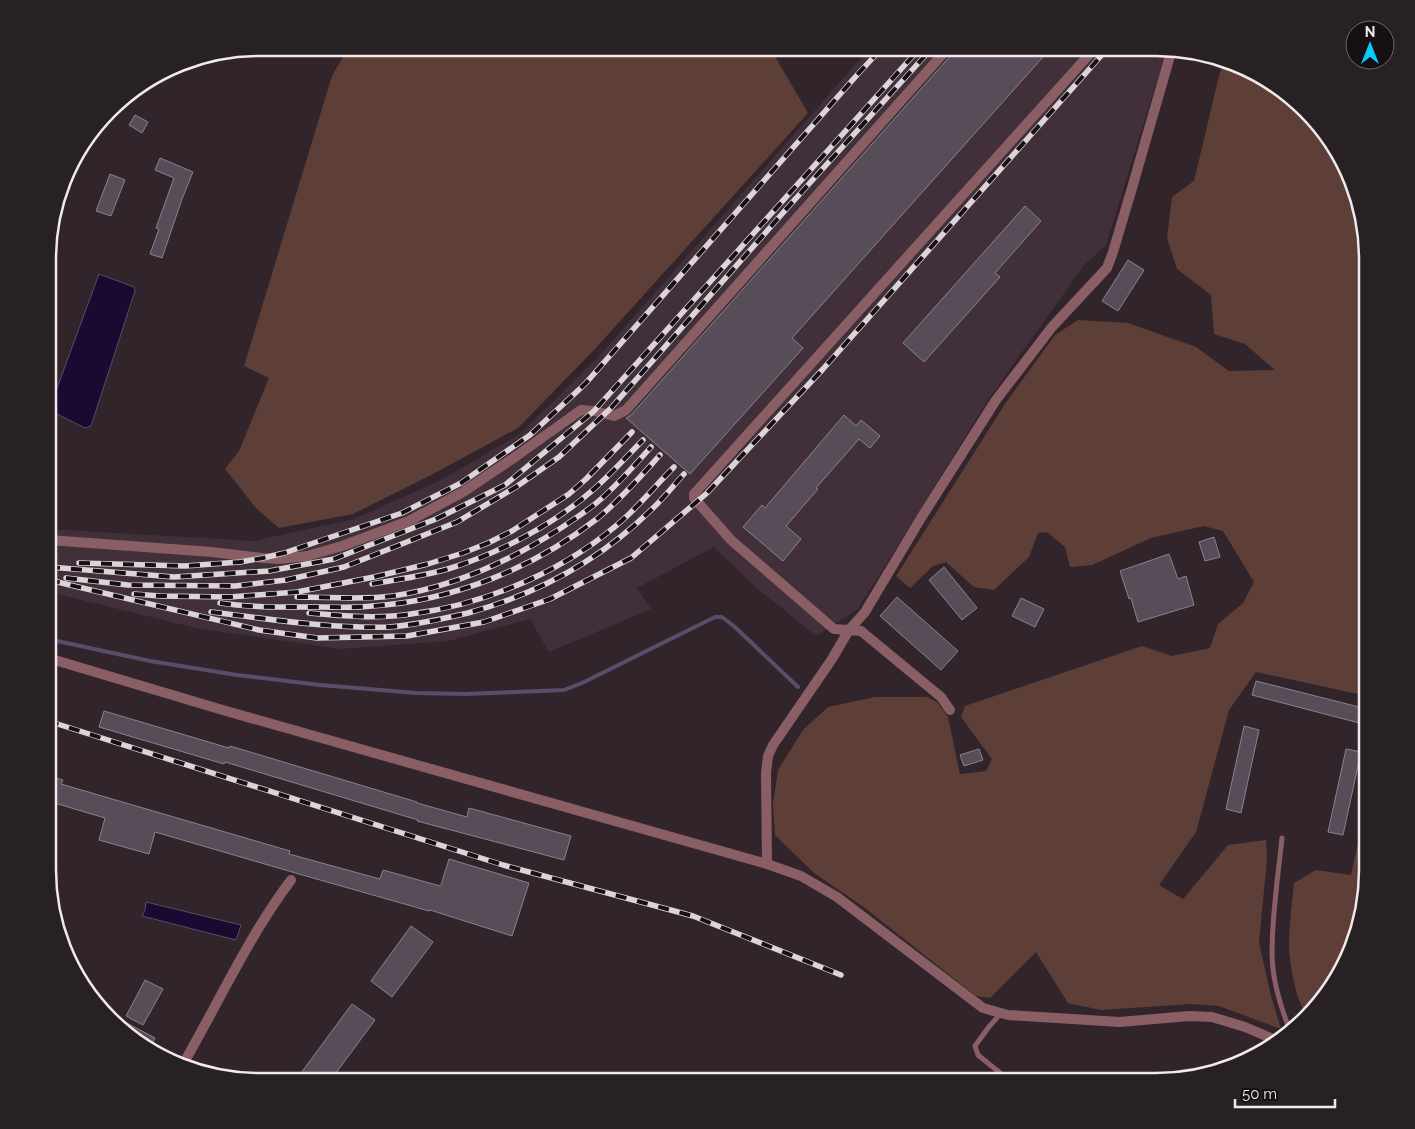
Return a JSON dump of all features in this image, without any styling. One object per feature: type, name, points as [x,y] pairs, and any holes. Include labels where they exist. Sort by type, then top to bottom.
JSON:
[{"type":"street","points":[[56,541],[271,558],[307,556],[342,546],[409,521],[463,492],[581,410],[614,416],[626,410],[941,56]]},
{"type":"street","points":[[950,710],[941,698],[861,630],[834,629],[731,540],[694,498],[694,494],[1088,56]]},
{"type":"street","points":[[767,864],[766,773],[768,756],[772,745],[821,675],[849,630],[864,612],[996,400],[1052,327],[1106,268],[1113,252],[1170,57]]},
{"type":"street","points":[[56,660],[226,711],[767,864],[801,876],[837,897],[983,1008],[1008,1015],[1120,1022],[1189,1016],[1212,1017],[1246,1027],[1268,1038]]},
{"type":"street","points":[[186,1059],[254,937],[291,880]]},
{"type":"lane","points":[[1282,838],[1274,913],[1272,954],[1275,984],[1287,1024]]},
{"type":"lane","points":[[1000,1073],[978,1055],[975,1046],[1001,1013]]},
{"type":"shaded area","points":[[343,56],[775,56],[808,113],[594,350],[518,428],[433,474],[353,514],[279,528],[256,508],[225,469],[239,451],[269,378],[244,366],[332,76]]},
{"type":"shaded area","points":[[863,56],[1164,57],[1106,245],[1085,264],[990,397],[858,609],[816,636],[753,585],[714,547],[637,588],[651,609],[549,652],[530,619],[448,641],[340,649],[196,628],[56,594],[56,529],[254,541],[354,519],[441,480],[521,433],[601,354]]},
{"type":"shaded area","points":[[1222,67],[1257,83],[1279,98],[1317,136],[1332,158],[1348,194],[1355,220],[1359,260],[1359,694],[1256,672],[1229,710],[1196,832],[1159,885],[1183,899],[1228,845],[1266,840],[1267,859],[1259,942],[1271,996],[1281,1029],[1219,1006],[1191,1004],[1101,1010],[1068,1003],[1036,952],[990,998],[976,996],[865,908],[814,873],[775,835],[773,804],[778,770],[803,730],[828,707],[875,697],[927,697],[937,702],[948,717],[960,774],[986,771],[992,759],[961,717],[965,706],[1142,646],[1172,656],[1210,648],[1218,624],[1243,603],[1254,582],[1223,531],[1204,526],[1151,538],[1092,565],[1070,567],[1065,547],[1047,532],[1038,533],[1029,557],[994,590],[974,587],[946,562],[933,566],[910,588],[896,576],[1005,404],[1055,335],[1078,320],[1128,323],[1196,347],[1229,371],[1275,370],[1245,344],[1214,334],[1211,295],[1177,269],[1167,238],[1172,197],[1194,181]]},
{"type":"shaded area","points":[[99,274],[134,287],[135,291],[91,426],[85,428],[56,414],[56,391]]},
{"type":"shaded area","points":[[1359,838],[1357,896],[1348,935],[1332,971],[1317,993],[1303,1008],[1294,982],[1289,952],[1294,883],[1316,870],[1351,875]]},
{"type":"shaded area","points":[[146,902],[241,925],[236,940],[142,916]]},
{"type":"building","points":[[950,56],[1044,56],[792,338],[803,348],[690,474],[626,418],[631,415]]},
{"type":"building","points":[[135,115],[148,122],[142,133],[129,125]]},
{"type":"building","points":[[160,158],[193,172],[162,258],[150,254],[159,229],[156,228],[174,178],[155,170]]},
{"type":"building","points":[[110,174],[125,180],[111,216],[96,211]]},
{"type":"building","points":[[1025,206],[1041,221],[995,273],[1000,277],[924,362],[903,343]]},
{"type":"building","points":[[1128,260],[1144,270],[1118,311],[1102,301]]},
{"type":"building","points":[[844,415],[856,426],[861,420],[880,436],[870,448],[859,439],[786,526],[801,539],[783,561],[743,527],[762,505],[765,508]]},
{"type":"building","points":[[1214,537],[1220,557],[1205,561],[1199,542]]},
{"type":"building","points":[[1169,554],[1178,579],[1186,576],[1194,605],[1138,622],[1120,571]]},
{"type":"building","points":[[944,567],[977,608],[962,620],[929,580]]},
{"type":"building","points":[[897,597],[958,651],[941,670],[880,616]]},
{"type":"building","points":[[1021,598],[1044,609],[1035,627],[1012,616]]},
{"type":"building","points":[[1256,681],[1359,707],[1359,723],[1252,695]]},
{"type":"building","points":[[104,711],[229,748],[230,746],[467,817],[469,808],[571,836],[564,860],[417,821],[225,762],[224,764],[99,727]]},
{"type":"building","points":[[1244,726],[1259,730],[1241,813],[1226,809]]},
{"type":"building","points":[[979,749],[983,760],[964,766],[960,755]]},
{"type":"building","points":[[1346,749],[1359,752],[1359,761],[1343,835],[1328,832]]},
{"type":"building","points":[[56,778],[63,780],[61,784],[290,851],[289,854],[380,879],[383,870],[440,886],[449,859],[529,883],[512,936],[430,910],[155,832],[149,854],[99,840],[105,818],[56,803]]},
{"type":"building","points":[[411,926],[433,942],[392,997],[371,981]]},
{"type":"building","points":[[145,980],[163,989],[143,1025],[126,1016]]},
{"type":"building","points":[[352,1004],[375,1020],[336,1073],[301,1073]]},
{"type":"building","points":[[127,1023],[155,1038],[153,1042]]},
{"type":"waterway","points":[[56,641],[150,661],[237,675],[320,685],[417,693],[466,694],[564,690],[582,683],[715,617],[722,617],[798,687]]},
{"type":"railway","points":[[79,563],[185,566],[240,562],[263,558],[284,553],[402,513],[461,483],[530,435],[585,384],[875,56]]},
{"type":"railway","points":[[56,568],[174,577],[269,571],[334,559],[436,519],[505,485],[594,411],[913,56]]},
{"type":"railway","points":[[66,578],[128,585],[235,586],[286,580],[344,567],[457,522],[516,487],[559,457],[611,408],[789,206],[925,56]]},
{"type":"railway","points":[[56,582],[259,630],[317,638],[407,636],[484,622],[550,599],[631,558],[707,493],[823,369],[1101,56]]},
{"type":"railway","points":[[134,594],[230,597],[297,592],[374,577],[428,564],[463,553],[512,531],[569,494],[632,432]]},
{"type":"railway","points":[[372,584],[451,568],[470,562],[527,536],[579,502],[607,477],[643,440]]},
{"type":"railway","points":[[297,597],[357,598],[393,596],[437,586],[480,571],[542,540],[586,511],[614,487],[651,447]]},
{"type":"railway","points":[[220,603],[271,607],[359,607],[402,603],[462,589],[520,566],[573,536],[615,503],[660,455]]},
{"type":"railway","points":[[309,613],[399,616],[440,609],[498,593],[554,568],[605,535],[627,516],[674,467]]},
{"type":"railway","points":[[211,612],[300,623],[367,627],[409,625],[468,613],[543,586],[588,560],[631,528],[660,501],[684,474]]},
{"type":"railway","points":[[56,724],[503,865],[693,916],[841,975]]}]
